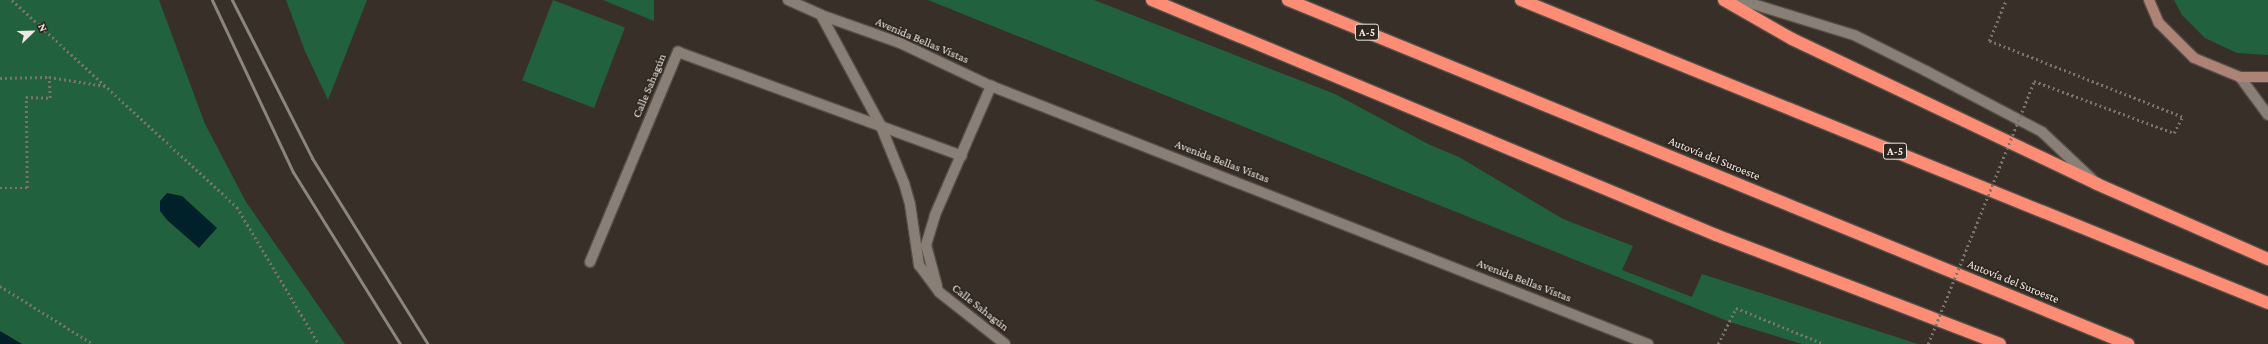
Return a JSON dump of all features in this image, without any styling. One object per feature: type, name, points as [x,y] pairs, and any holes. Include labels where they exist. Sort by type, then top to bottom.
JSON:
[{"type":"highway","points":[[1152,0],[1716,235],[2000,344]]},
{"type":"highway","name":"Autovía del Suroeste","points":[[1288,0],[2128,344]]},
{"type":"highway","name":"A-5","points":[[1521,0],[2268,303]]},
{"type":"highway","points":[[1724,0],[1792,39],[2097,184],[2268,259]]},
{"type":"street","name":"Avenida Bellas Vistas","points":[[788,0],[821,15],[900,43],[991,86],[1648,344]]},
{"type":"street","points":[[1740,0],[1854,35],[1920,68],[2042,132],[2097,184]]},
{"type":"street","points":[[2149,0],[2159,23],[2194,58],[2240,77],[2268,76]]},
{"type":"street","name":"Calle Sahagún","points":[[821,15],[880,124],[904,182],[919,265],[939,292],[1005,344]]},
{"type":"street","name":"Calle Sahagún","points":[[590,262],[678,52],[880,124]]},
{"type":"street","points":[[2240,77],[2268,115]]},
{"type":"street","name":"Calle Sahagún","points":[[939,292],[926,245],[935,215],[962,156],[991,86]]},
{"type":"street","points":[[880,124],[962,156]]},
{"type":"path","points":[[12,0],[237,207],[319,344]]},
{"type":"path","points":[[1928,344],[2034,81],[2174,133],[2182,117],[1989,41],[2006,0]]},
{"type":"path","points":[[0,78],[49,77],[106,87]]},
{"type":"path","points":[[0,188],[27,188],[26,97],[50,98],[49,77]]},
{"type":"path","points":[[0,286],[93,344]]},
{"type":"path","points":[[1718,344],[1736,308],[1824,344]]},
{"type":"green space","points":[[0,0],[159,0],[205,124],[246,202],[345,344],[0,344]]},
{"type":"green space","points":[[286,0],[367,0],[328,100],[305,51]]},
{"type":"green space","points":[[553,0],[625,28],[594,108],[522,80]]},
{"type":"green space","points":[[603,0],[654,0],[654,21]]},
{"type":"green space","points":[[928,0],[1094,0],[1335,94],[1430,145],[1459,157],[1563,219],[1633,246],[1622,270],[1692,297],[1702,274],[1918,344],[1802,344],[1730,322]]},
{"type":"green space","points":[[2174,0],[2268,0],[2268,55],[2237,53],[2205,38],[2182,15]]},
{"type":"water","points":[[167,193],[182,196],[217,228],[199,248],[167,220],[160,211],[160,201]]},
{"type":"water","points":[[0,331],[22,344],[0,344]]},
{"type":"railway","points":[[212,0],[293,172],[400,344]]},
{"type":"railway","points":[[232,0],[312,158],[428,344]]}]
